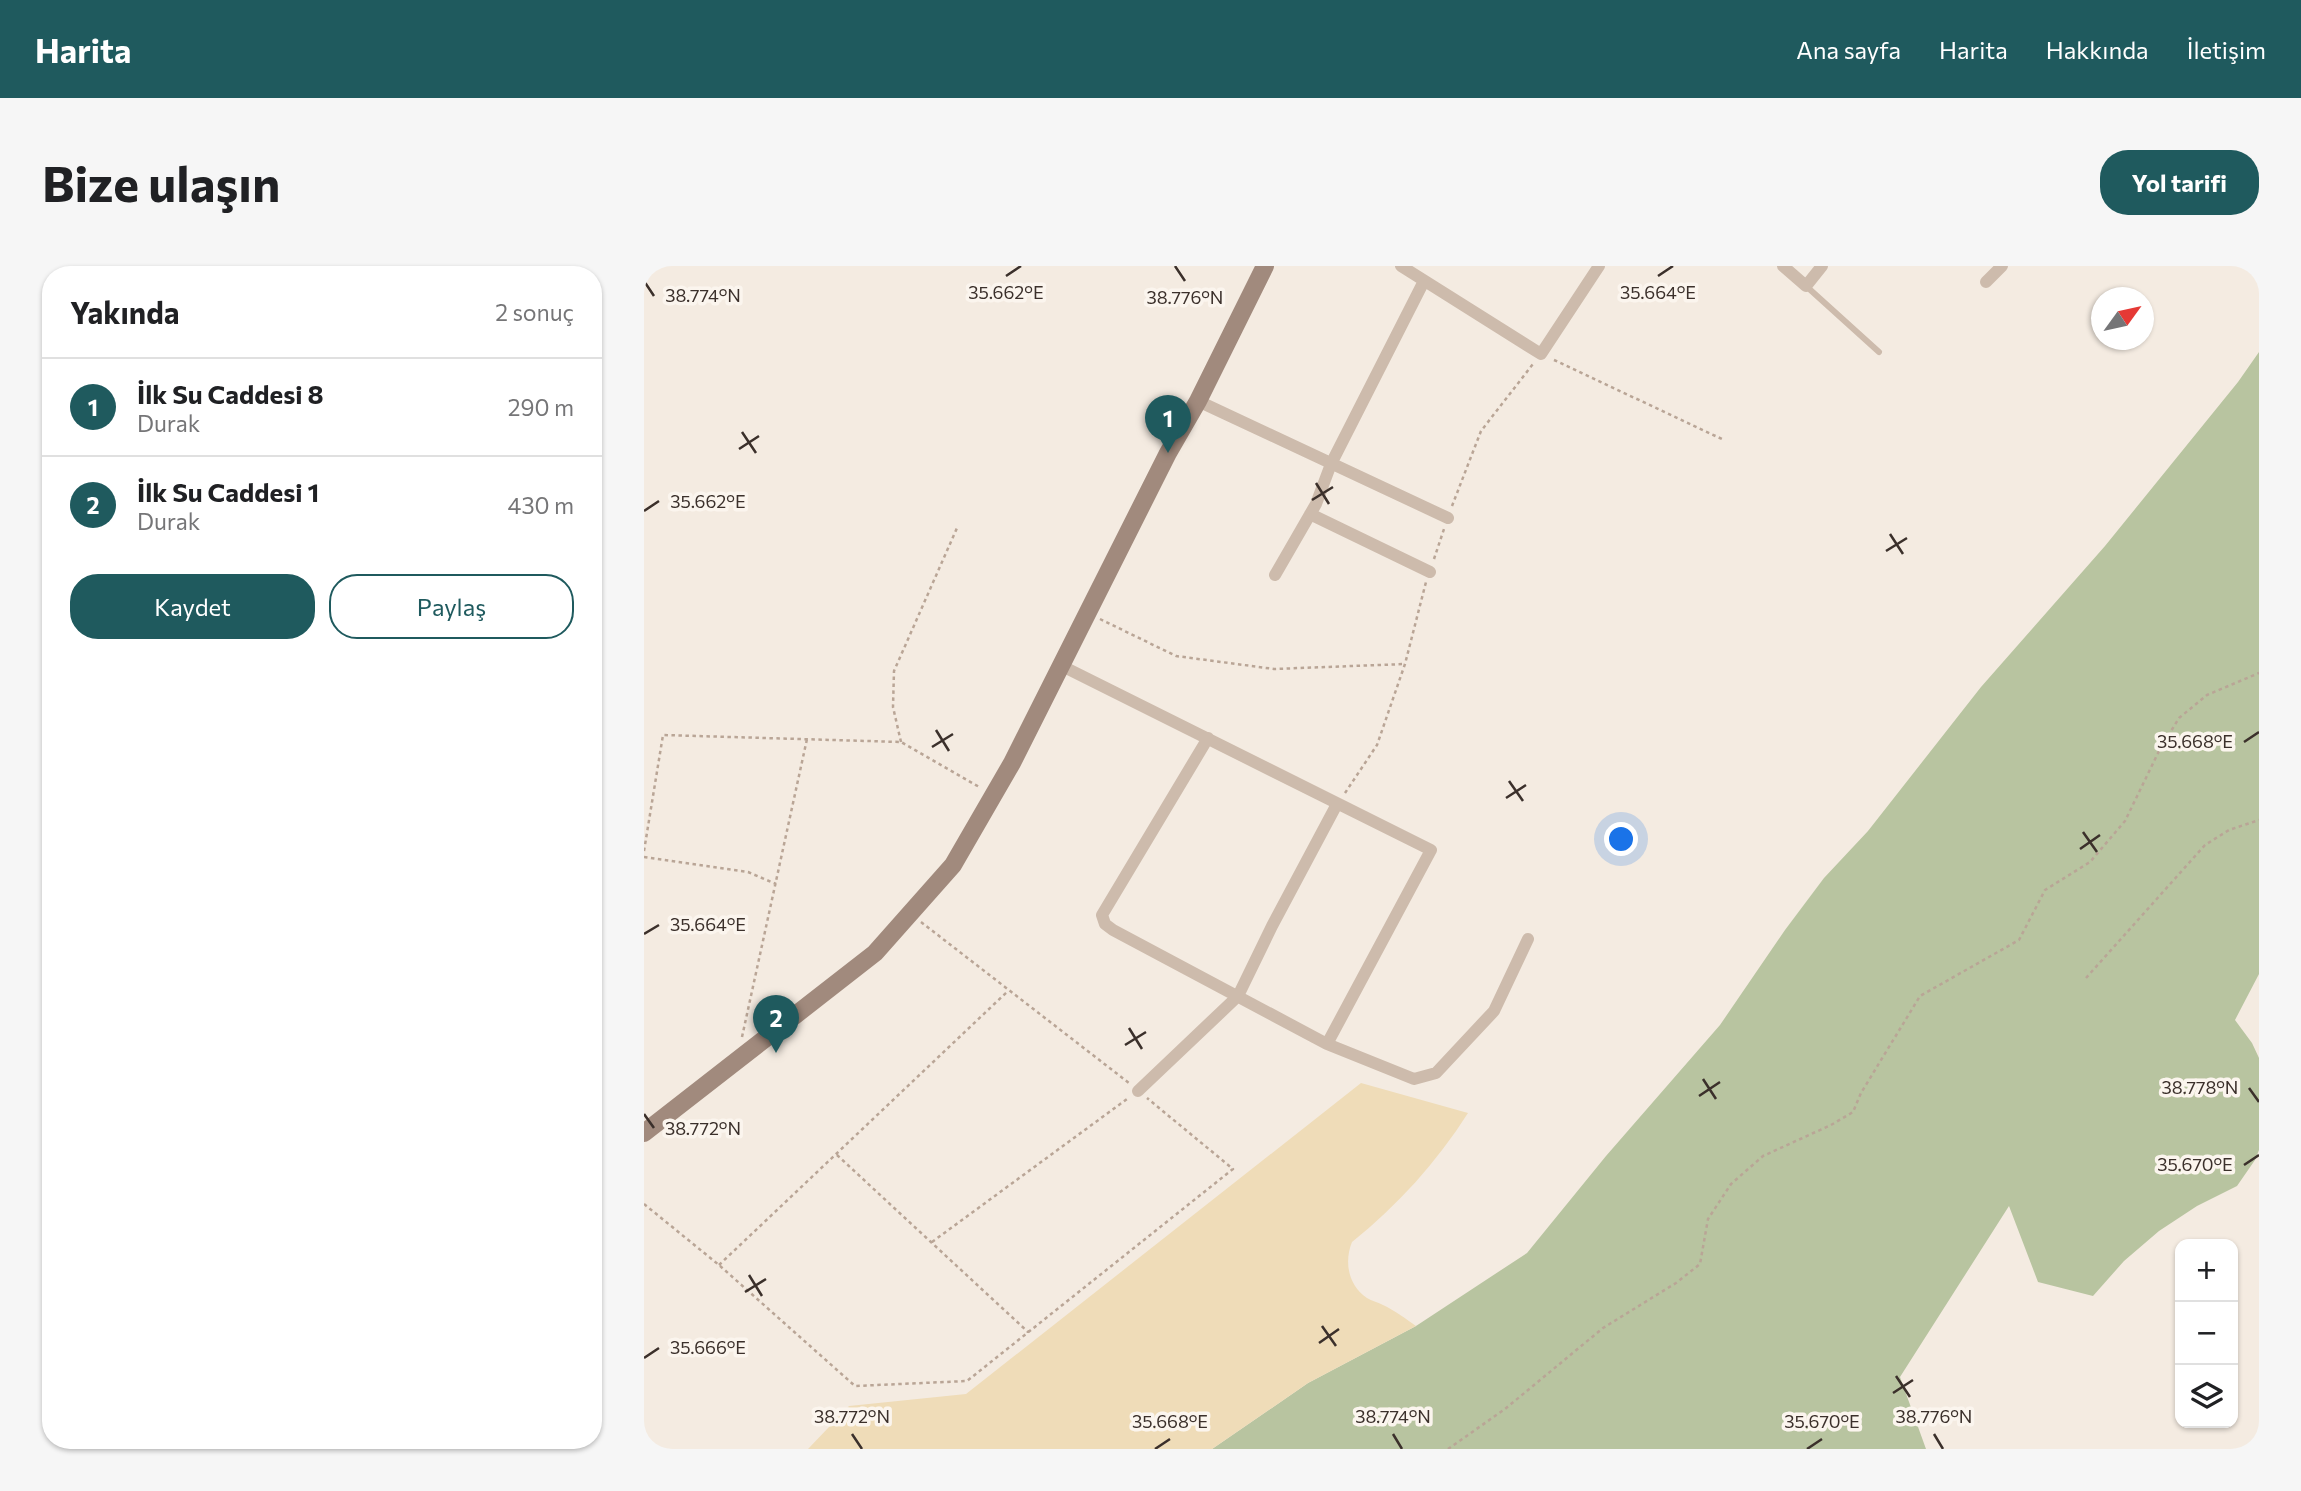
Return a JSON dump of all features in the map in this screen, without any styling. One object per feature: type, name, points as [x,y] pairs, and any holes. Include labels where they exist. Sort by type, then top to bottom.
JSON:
[{"type":"street","points":[[644,1133],[875,953],[953,865],[1012,763],[1265,266]]},
{"type":"street","points":[[1401,266],[1541,354],[1600,266]]},
{"type":"street","points":[[1783,266],[1806,286],[1822,266]]},
{"type":"street","points":[[1986,282],[2002,266]]},
{"type":"street","points":[[1275,575],[1310,514],[1331,464],[1424,281]]},
{"type":"street","points":[[1198,401],[1448,518]]},
{"type":"street","points":[[1310,514],[1430,572]]},
{"type":"street","points":[[1060,665],[1431,850],[1328,1044]]},
{"type":"street","points":[[1208,738],[1102,915],[1102,920],[1113,930],[1328,1044],[1414,1079],[1436,1073],[1494,1011],[1528,939]]},
{"type":"street","points":[[1138,1091],[1238,996],[1337,804]]},
{"type":"lane","points":[[1806,286],[1879,352]]},
{"type":"path","points":[[1337,804],[1377,745],[1405,664],[1430,572],[1481,431],[1541,354],[1724,440]]},
{"type":"path","points":[[901,742],[893,707],[894,671],[957,528]]},
{"type":"path","points":[[1087,613],[1176,656],[1274,669],[1405,664]]},
{"type":"path","points":[[1448,1449],[1505,1409],[1603,1328],[1676,1283],[1700,1264],[1708,1219],[1731,1184],[1763,1156],[1853,1112],[1867,1082],[1920,996],[2019,940],[2045,890],[2090,862],[2125,821],[2160,749],[2179,718],[2207,695],[2259,673]]},
{"type":"path","points":[[644,851],[663,735],[901,742],[993,795]]},
{"type":"path","points":[[743,1037],[807,739]]},
{"type":"path","points":[[2086,978],[2205,845],[2230,830],[2259,820]]},
{"type":"path","points":[[644,857],[748,872],[776,884]]},
{"type":"path","points":[[644,1204],[719,1265],[855,1386],[967,1381],[1233,1169],[1138,1091],[910,914]]},
{"type":"path","points":[[719,1265],[1009,990]]},
{"type":"path","points":[[932,1242],[1138,1091]]},
{"type":"path","points":[[837,1155],[1028,1332]]},
{"type":"green space","points":[[2259,352],[2259,974],[2235,1020],[2259,1058],[2259,1150],[2237,1186],[2197,1206],[2159,1231],[2124,1261],[2093,1296],[2038,1282],[2009,1206],[1900,1377],[1926,1449],[1212,1449],[1308,1383],[1416,1326],[1527,1253],[1606,1156],[1720,1025],[1824,878],[1868,831],[1981,687],[2105,546],[2238,382]]},
{"type":"sand","points":[[1361,1083],[1468,1113],[1443,1149],[1415,1182],[1352,1242],[1348,1257],[1349,1273],[1361,1293],[1416,1326],[1308,1383],[1212,1449],[808,1449],[849,1406],[966,1394]]},
{"type":"place","name":"İlk Su Caddesi 8","points":[[1168,453]]},
{"type":"place","name":"İlk Su Caddesi 1","points":[[776,1053]]}]
